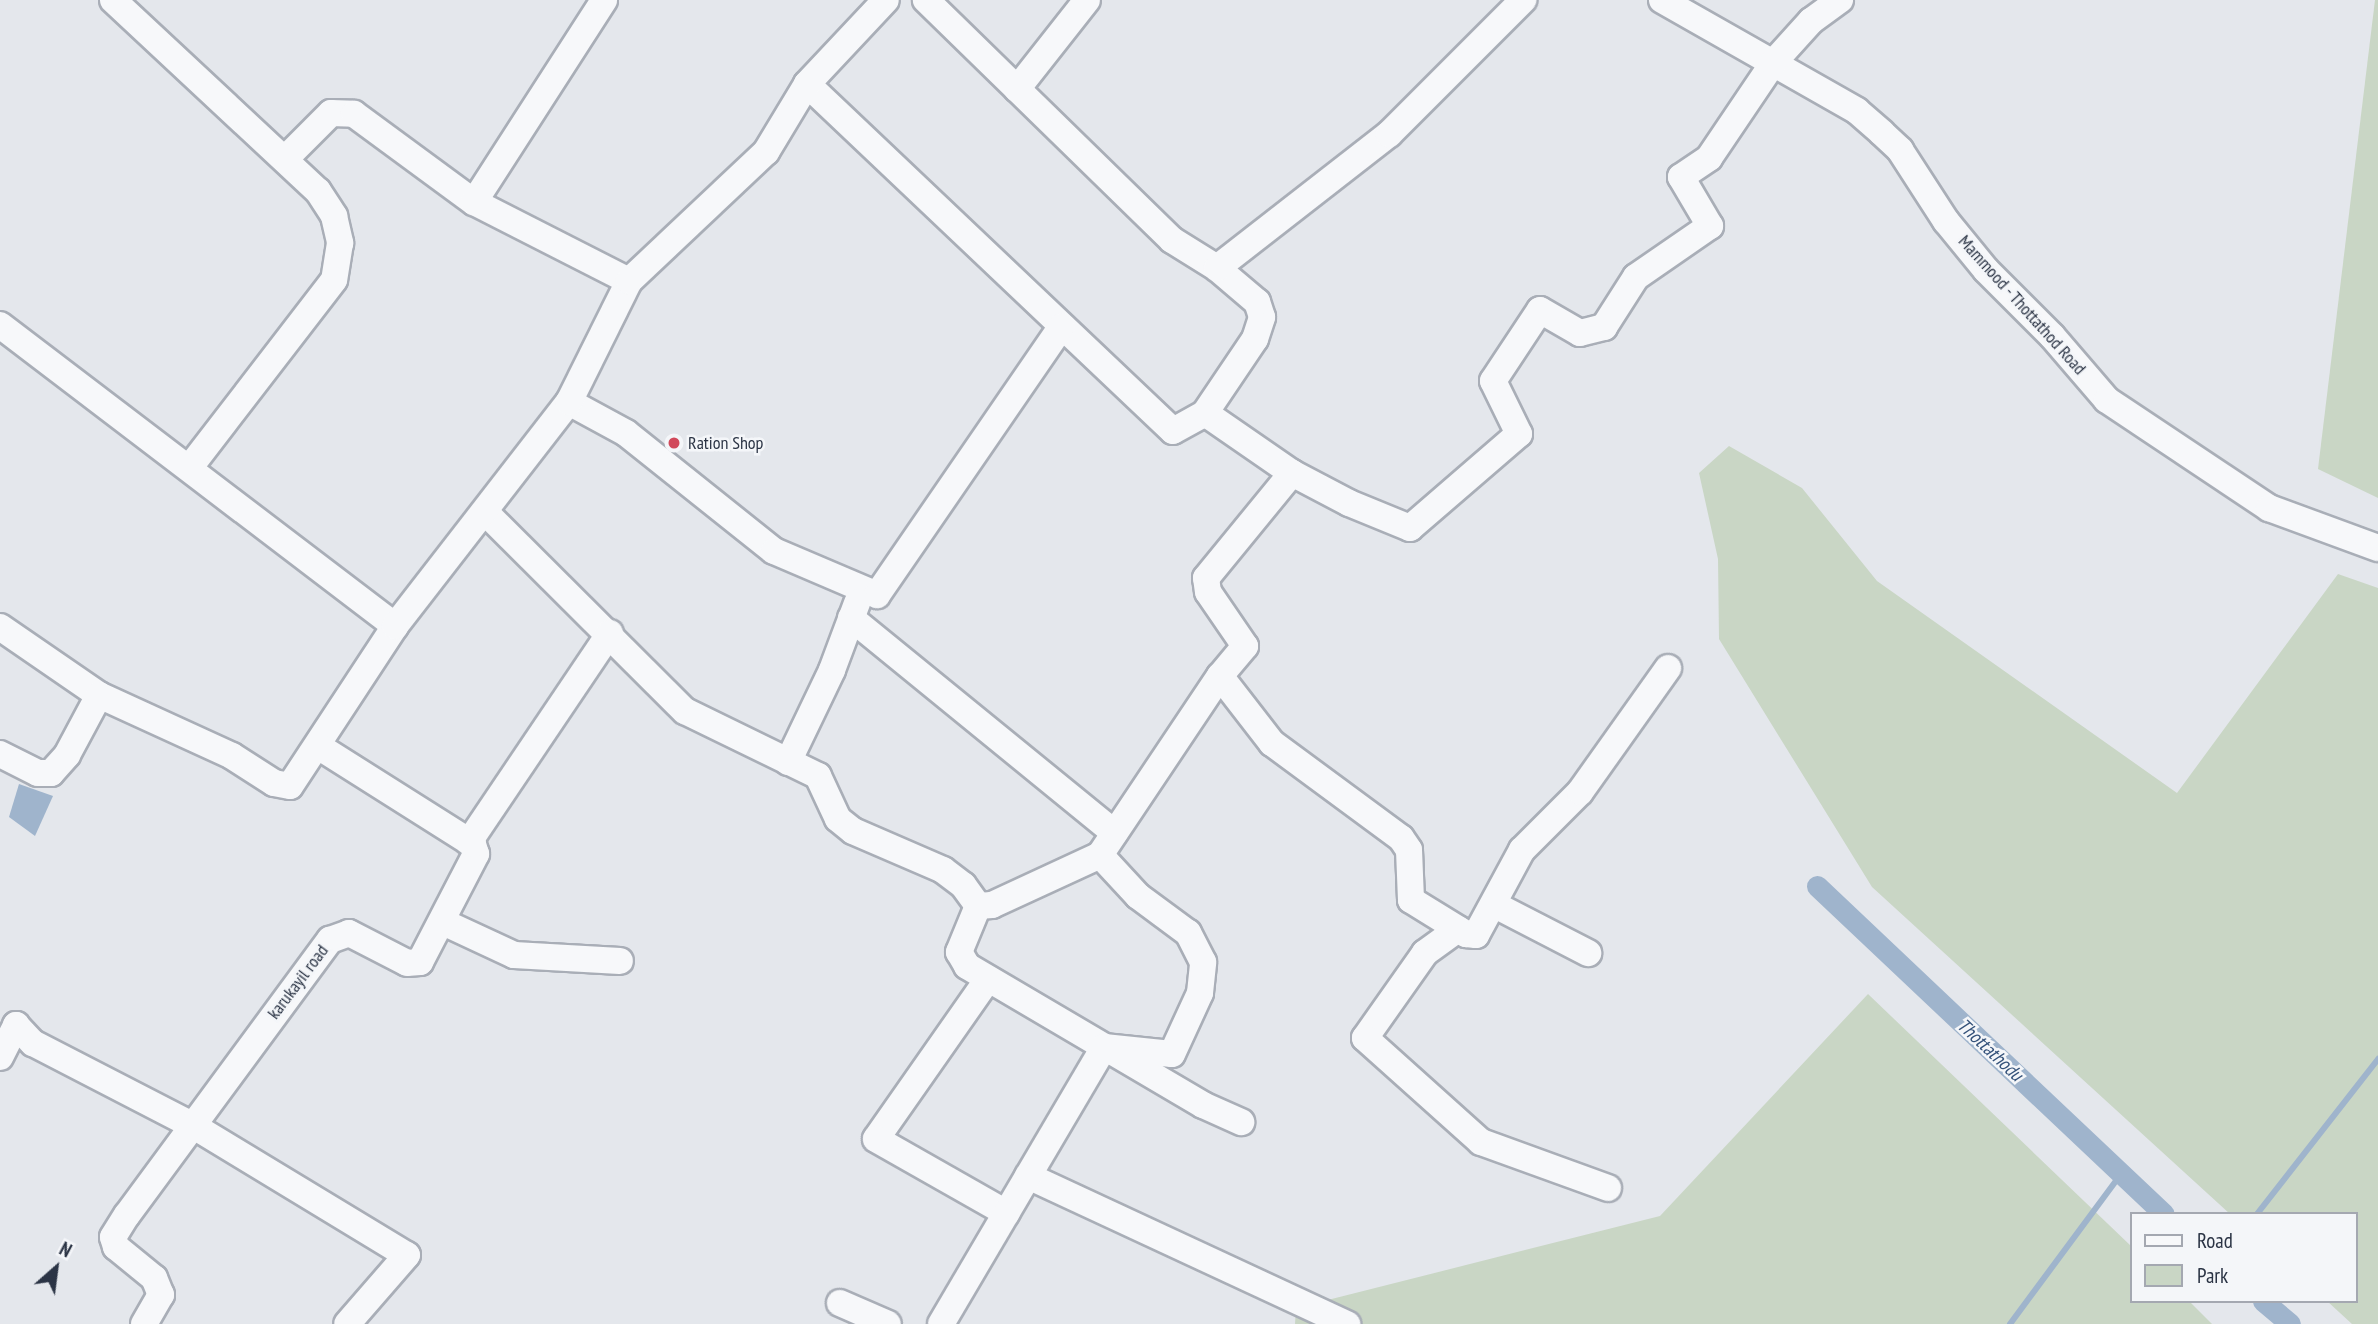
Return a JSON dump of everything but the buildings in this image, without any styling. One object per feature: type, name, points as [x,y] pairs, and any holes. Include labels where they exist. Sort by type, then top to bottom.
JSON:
[{"type":"street","points":[[113,0],[318,191],[334,216],[340,243],[334,280],[190,467]]},
{"type":"street","points":[[474,202],[604,0]]},
{"type":"street","points":[[0,626],[99,695],[232,756],[274,783],[290,786],[395,626],[569,402],[629,281],[766,152],[807,84],[886,0]]},
{"type":"street","points":[[807,84],[1173,431],[1205,413],[1255,339],[1262,317],[1257,302],[1217,268],[1172,240],[926,0]]},
{"type":"street","points":[[1017,89],[1087,0]]},
{"type":"street","points":[[1217,268],[1389,134],[1523,0]]},
{"type":"street","name":"Mammood - Thottathod Road","points":[[1662,0],[1857,111],[1900,150],[1946,221],[1986,270],[2052,336],[2107,400],[2269,508],[2378,548]]},
{"type":"street","points":[[1205,413],[1292,473],[1410,528],[1519,434],[1493,381],[1540,310],[1580,333],[1605,327],[1636,277],[1710,226],[1681,177],[1709,158],[1773,63],[1811,20],[1840,0]]},
{"type":"street","points":[[285,159],[331,113],[345,112],[363,118],[474,202],[629,281]]},
{"type":"street","points":[[0,325],[190,467],[395,626]]},
{"type":"street","points":[[569,402],[626,433],[774,551],[877,595],[1062,326]]},
{"type":"street","points":[[978,906],[992,905],[1107,844],[1220,676],[1245,646],[1208,592],[1206,578],[1292,473]]},
{"type":"street","points":[[485,512],[610,633],[685,711],[818,776],[838,820],[943,870],[963,886],[978,906]]},
{"type":"street","points":[[788,762],[832,670],[862,588]]},
{"type":"street","points":[[851,618],[1107,844],[1138,895],[1188,933],[1203,962],[1200,993],[1171,1054],[1104,1047]]},
{"type":"street","points":[[318,746],[469,842],[610,633]]},
{"type":"street","points":[[1220,676],[1272,743],[1401,838],[1409,850],[1411,900],[1458,929],[1476,935],[1495,905],[1522,850],[1580,792],[1668,668]]},
{"type":"street","points":[[0,754],[38,773],[51,772],[67,755],[99,695]]},
{"type":"street","name":"karukayil road","points":[[144,1324],[161,1295],[159,1285],[116,1247],[113,1237],[192,1125],[330,940],[349,933],[414,964],[426,956],[476,854],[469,842]]},
{"type":"street","points":[[1495,905],[1588,953]]},
{"type":"street","points":[[978,906],[959,952],[967,966],[1104,1047],[1241,1122]]},
{"type":"street","points":[[443,922],[514,955],[620,961]]},
{"type":"street","points":[[1458,929],[1425,953],[1365,1038],[1481,1142],[1608,1188]]},
{"type":"street","points":[[988,979],[876,1139],[1006,1213]]},
{"type":"street","points":[[0,1056],[16,1025],[33,1043],[192,1125],[407,1255],[347,1324]]},
{"type":"street","points":[[941,1324],[1104,1047]]},
{"type":"street","points":[[1028,1176],[1348,1324]]},
{"type":"street","points":[[840,1303],[888,1324]]},
{"type":"green space","points":[[2375,0],[2378,0],[2378,498],[2318,469]]},
{"type":"green space","points":[[1729,446],[1802,488],[1877,581],[2177,793],[2338,574],[2378,588],[2378,1324],[2352,1324],[2329,1303],[2357,1303],[2357,1212],[2228,1212],[1872,887],[1719,639],[1718,559],[1699,473]]},
{"type":"green space","points":[[1868,994],[2130,1245],[2130,1303],[2191,1303],[2212,1324],[1295,1324],[1296,1308],[1660,1216]]},
{"type":"water","points":[[19,784],[53,796],[35,836],[9,817]]},
{"type":"waterway","name":"Thottathodu","points":[[1817,886],[2162,1212]]},
{"type":"waterway","points":[[2259,1212],[2378,1059]]},
{"type":"waterway","points":[[2010,1324],[2121,1174]]},
{"type":"waterway","name":"Thottathodu","points":[[2265,1303],[2290,1324]]},
{"type":"place","name":"Ration Shop","points":[[674,443]]}]
